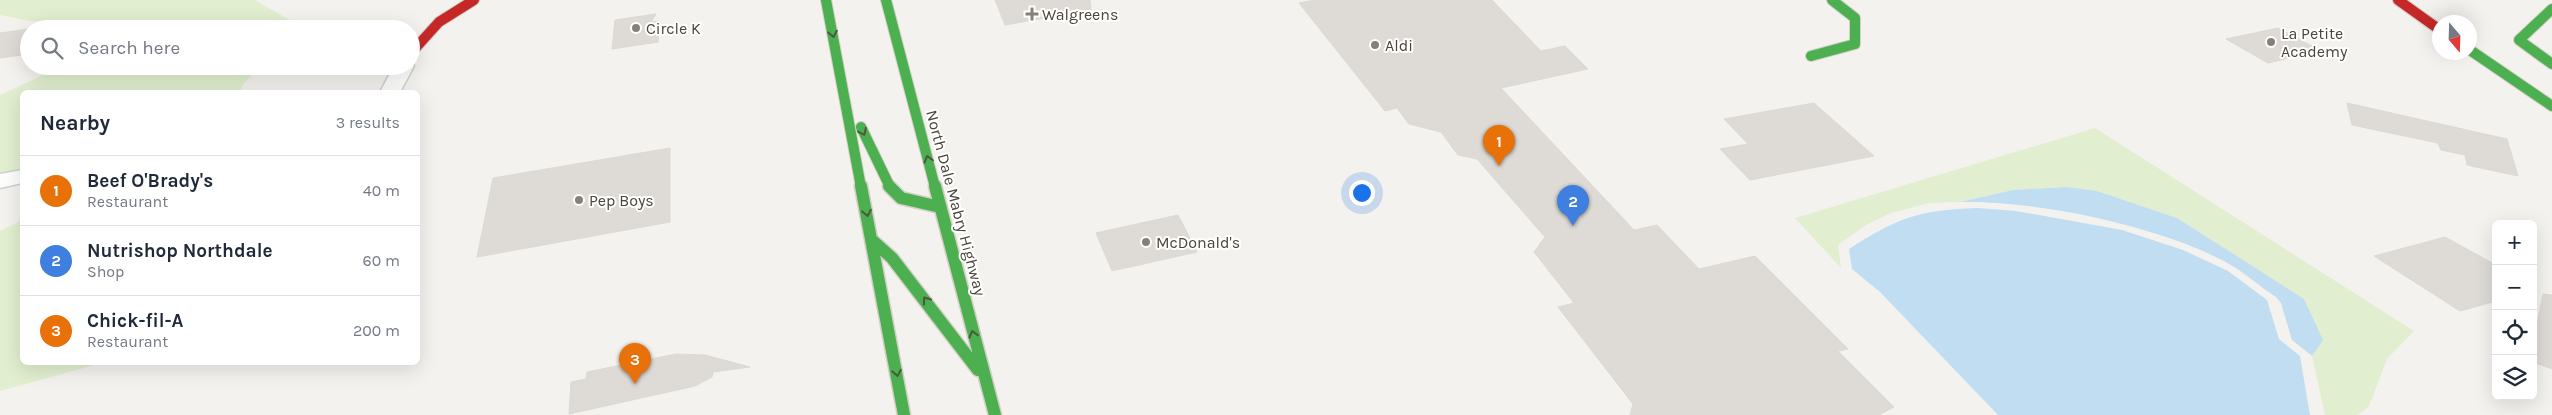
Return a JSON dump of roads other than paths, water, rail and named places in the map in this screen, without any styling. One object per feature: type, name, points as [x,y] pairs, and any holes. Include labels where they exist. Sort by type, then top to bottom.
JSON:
[{"type":"main road","points":[[420,40],[426,31],[454,10],[474,0]]},
{"type":"main road","points":[[826,0],[873,240],[904,415]]},
{"type":"main road","name":"North Dale Mabry Highway","points":[[886,0],[995,415]]},
{"type":"main road","points":[[1811,56],[1855,44],[1855,18],[1832,0]]},
{"type":"main road","points":[[2398,0],[2432,24]]},
{"type":"main road","points":[[2552,9],[2519,40],[2552,64]]},
{"type":"main road","points":[[2477,55],[2552,106]]},
{"type":"main road","points":[[843,87],[888,185],[901,198],[940,207]]},
{"type":"main road","points":[[873,240],[892,258],[920,291],[986,381]]},
{"type":"street","points":[[391,90],[399,75]]},
{"type":"street","points":[[0,181],[20,177]]},
{"type":"water","points":[[2067,187],[2097,191],[2177,218],[2304,299],[2323,340],[2312,356],[2292,340],[2281,303],[2276,297],[2236,268],[2209,254],[2176,241],[2140,229],[2064,211],[2026,206],[1960,202],[2013,190]]},
{"type":"water","points":[[1978,208],[2016,211],[2122,230],[2183,250],[2228,271],[2267,300],[2279,339],[2300,356],[2310,415],[1998,415],[1880,292],[1852,269],[1849,249],[1882,229],[1910,217],[1940,211]]},
{"type":"place","name":"Walgreens","points":[[1032,14]]},
{"type":"place","name":"Circle K","points":[[636,28]]},
{"type":"place","name":"La Petite Academy","points":[[2271,42]]},
{"type":"place","name":"Aldi","points":[[1375,45]]},
{"type":"place","name":"Beef O'Brady's","points":[[1499,166]]},
{"type":"place","name":"Pep Boys","points":[[579,200]]},
{"type":"place","name":"Nutrishop Northdale","points":[[1573,226]]},
{"type":"place","name":"McDonald's","points":[[1146,242]]},
{"type":"place","name":"Chick-fil-A","points":[[635,384]]}]
